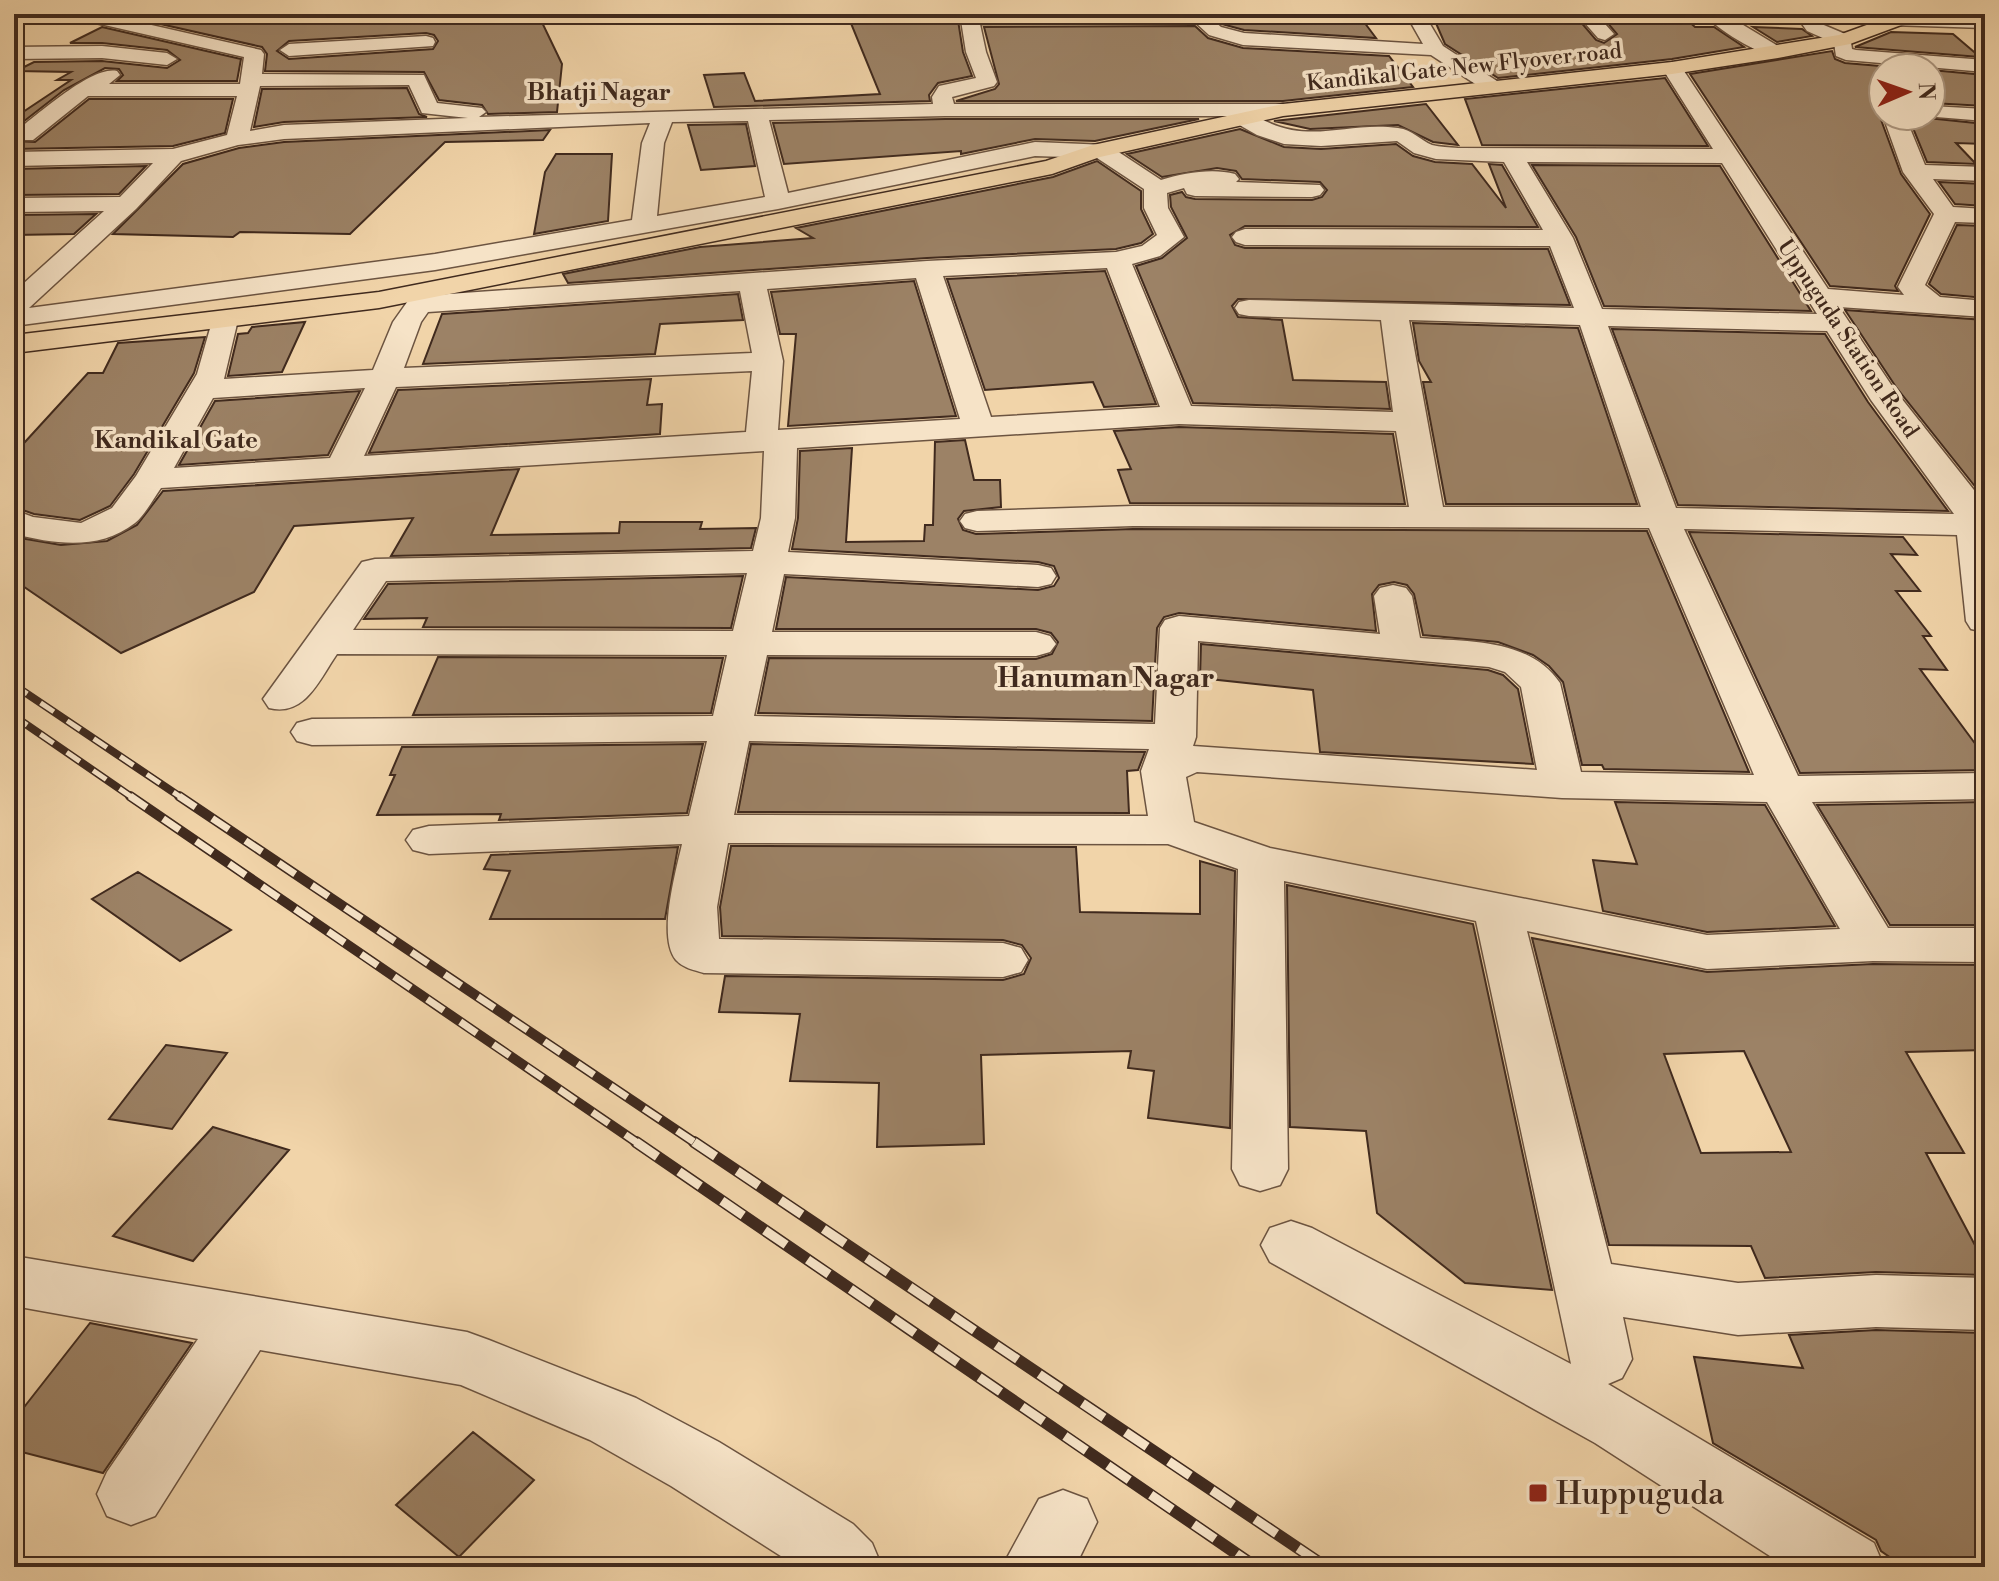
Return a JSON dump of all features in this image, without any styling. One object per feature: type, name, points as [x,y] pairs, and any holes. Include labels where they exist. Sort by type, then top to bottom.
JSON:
[{"type":"main road","name":"Kandikal Gate New Flyover road","points":[[1042,162],[1283,110],[1672,68],[1778,52],[1843,40],[1914,14]]},
{"type":"main road","points":[[14,328],[372,284],[1042,162]]},
{"type":"main road","points":[[14,344],[379,300],[1042,162]]},
{"type":"street","points":[[14,17],[21,14]]},
{"type":"street","points":[[80,14],[249,65],[417,79],[429,109],[583,113],[609,120]]},
{"type":"street","points":[[1415,14],[1436,50],[1493,87]]},
{"type":"street","points":[[1586,14],[1605,34]]},
{"type":"street","points":[[1713,14],[1744,36],[1778,52]]},
{"type":"street","points":[[1804,14],[1813,27],[1843,40],[1843,52],[1867,58]]},
{"type":"street","points":[[945,110],[942,97],[946,90],[987,82],[976,52],[970,16],[1233,18]]},
{"type":"street","points":[[1191,16],[1215,31],[1243,39],[1436,50]]},
{"type":"street","points":[[1063,19],[1069,38]]},
{"type":"street","points":[[1896,21],[1985,23]]},
{"type":"street","points":[[378,45],[382,22]]},
{"type":"street","points":[[1338,27],[1356,46]]},
{"type":"street","points":[[237,139],[249,65],[284,34]]},
{"type":"street","points":[[14,72],[76,79],[249,65],[378,45],[426,42]]},
{"type":"street","points":[[14,53],[102,52],[187,61]]},
{"type":"street","points":[[25,135],[76,79],[144,57]]},
{"type":"street","points":[[1947,65],[1985,66]]},
{"type":"street","name":"Uppuguda Station Road","points":[[1672,68],[1882,394],[1972,491],[1971,525],[1985,621]]},
{"type":"street","points":[[14,159],[173,156],[237,139],[284,132],[664,116],[945,110],[1283,110]]},
{"type":"street","points":[[1947,113],[1985,115]]},
{"type":"street","points":[[757,114],[778,202]]},
{"type":"street","points":[[644,224],[653,143],[664,116]]},
{"type":"street","points":[[1244,118],[1261,131],[1285,139],[1315,142],[1383,131],[1410,138],[1428,150],[1512,155],[1727,156]]},
{"type":"street","points":[[1897,132],[1915,172],[1946,214]]},
{"type":"street","points":[[14,318],[435,262],[778,202],[1035,149],[1097,151],[1157,189],[1312,190]]},
{"type":"street","points":[[1512,155],[1560,238],[1591,316],[1662,518],[1782,789],[1873,944]]},
{"type":"street","points":[[14,307],[127,204],[173,156]]},
{"type":"street","points":[[1915,172],[1985,174]]},
{"type":"street","points":[[14,352],[223,324],[420,304],[927,269],[1117,260],[1151,251],[1171,237],[1154,205],[1153,195],[1157,189],[1182,181],[1227,179]]},
{"type":"street","points":[[14,205],[127,204]]},
{"type":"street","points":[[1946,214],[1985,216]]},
{"type":"street","points":[[1931,304],[1911,287],[1946,214]]},
{"type":"street","points":[[1245,237],[1560,238]]},
{"type":"street","points":[[1117,260],[1179,415]]},
{"type":"street","points":[[927,269],[979,429]]},
{"type":"street","points":[[752,282],[768,361],[778,518],[693,907],[695,951],[704,956],[1003,960]]},
{"type":"street","points":[[1821,297],[1985,309]]},
{"type":"street","points":[[342,467],[385,378],[407,322],[420,304]]},
{"type":"street","points":[[1249,308],[1591,316],[1838,325],[1867,330]]},
{"type":"street","points":[[1394,312],[1428,516]]},
{"type":"street","points":[[14,520],[24,526],[82,534],[99,529],[124,515],[151,479],[212,374],[223,324]]},
{"type":"street","points":[[200,390],[385,378],[768,361]]},
{"type":"street","points":[[151,479],[1179,415],[1410,422]]},
{"type":"street","points":[[977,521],[1133,516],[1428,516],[1971,525]]},
{"type":"street","points":[[283,699],[309,668],[375,570],[769,562],[1038,576]]},
{"type":"street","points":[[1393,596],[1402,647]]},
{"type":"street","points":[[1173,830],[1169,754],[1179,616],[1402,647],[1493,656],[1519,664],[1540,683],[1562,785]]},
{"type":"street","points":[[324,642],[1036,644]]},
{"type":"street","points":[[312,732],[733,728],[1169,754],[1192,759],[1562,785],[1782,789],[1985,786]]},
{"type":"street","points":[[429,840],[708,829],[1173,830],[1261,861],[1707,952],[1873,944],[1985,945]]},
{"type":"street","points":[[1260,1169],[1261,861]]},
{"type":"street","points":[[1498,910],[1586,1286],[1600,1359]]},
{"type":"street","points":[[1291,1245],[1618,1422],[1849,1567]]},
{"type":"street","points":[[14,1281],[467,1359],[613,1419],[695,1464],[828,1547],[847,1567]]},
{"type":"street","points":[[1586,1286],[1738,1309],[1876,1301],[1985,1304]]},
{"type":"street","points":[[131,1494],[245,1321]]},
{"type":"building","points":[[273,14],[261,24],[380,23],[538,14],[562,64],[557,112],[488,114],[482,105],[439,100],[424,72],[265,71],[267,54],[262,47],[125,16]],"holes":[[[434,35],[438,41],[433,49],[289,59],[277,51],[289,41]]]},
{"type":"building","points":[[937,14],[957,14],[963,52],[972,76],[938,83],[929,95],[930,101],[714,107],[704,75],[744,73],[755,101],[880,94],[850,21],[938,18]]},
{"type":"building","points":[[1358,14],[1376,38],[1244,30],[1222,24],[1214,17]]},
{"type":"building","points":[[1432,14],[1574,14],[1596,40],[1604,43],[1617,34],[1600,14],[1670,14],[1675,18],[1685,18],[1695,27],[1714,27],[1744,47],[1672,59],[1498,78],[1445,44]]},
{"type":"building","points":[[1195,26],[1208,38],[1243,48],[1389,56],[1413,87],[1283,101],[956,101],[995,89],[999,84],[984,27]]},
{"type":"building","points":[[102,27],[241,59],[237,81],[117,81],[123,75],[119,69],[105,68],[64,90],[14,129],[14,118],[71,80],[57,80],[71,72],[16,71],[34,62],[102,61],[167,68],[180,60],[167,50],[70,43]]},
{"type":"building","points":[[1753,27],[1802,29],[1812,36],[1777,42]]},
{"type":"building","points":[[1891,32],[1953,34],[1980,57],[1947,52],[1855,47]]},
{"type":"building","points":[[1832,51],[1835,59],[1845,63],[1867,65],[1867,132],[1886,132],[1901,174],[1930,214],[1895,286],[1898,291],[1830,286],[1690,74]]},
{"type":"building","points":[[1947,71],[1985,75],[1985,106],[1947,104]]},
{"type":"building","points":[[1665,78],[1708,146],[1482,145],[1465,99]]},
{"type":"building","points":[[407,88],[419,114],[427,117],[284,122],[254,127],[262,89]]},
{"type":"building","points":[[89,99],[233,99],[225,133],[173,146],[14,149],[14,141],[35,142]]},
{"type":"building","points":[[1426,104],[1458,145],[1433,142],[1398,125],[1310,129],[1274,121]]},
{"type":"building","points":[[1199,119],[1095,141],[1035,139],[961,154],[961,151],[784,164],[773,123]]},
{"type":"building","points":[[1947,120],[1985,124],[1985,144],[1956,143],[1976,164],[1927,162],[1915,132],[1947,132]]},
{"type":"building","points":[[746,124],[755,166],[701,170],[688,125]]},
{"type":"building","points":[[1240,129],[1284,147],[1321,149],[1396,144],[1413,156],[1435,162],[1472,164],[1506,208],[1489,164],[1502,165],[1538,227],[1245,226],[1230,235],[1235,245],[1245,248],[1548,249],[1570,305],[1238,299],[1232,306],[1238,317],[1282,320],[1293,380],[1386,382],[1390,409],[1193,403],[1136,266],[1162,258],[1187,238],[1171,207],[1170,195],[1182,192],[1186,197],[1195,199],[1312,200],[1322,197],[1327,190],[1320,182],[1242,179],[1236,171],[1217,168],[1162,177],[1127,154]]},
{"type":"building","points":[[550,130],[543,140],[445,142],[350,234],[240,232],[233,237],[113,234],[183,164],[239,148],[284,142]]},
{"type":"building","points":[[556,154],[612,154],[608,221],[534,234],[545,172]]},
{"type":"building","points":[[1097,161],[1141,191],[1141,209],[1153,234],[1141,243],[1116,249],[927,258],[568,283],[563,274],[700,247],[813,238],[796,228],[1053,177]]},
{"type":"building","points":[[1532,165],[1720,166],[1811,311],[1604,306],[1576,237]]},
{"type":"building","points":[[146,166],[119,194],[14,195],[14,169]]},
{"type":"building","points":[[1939,182],[1985,184],[1985,206],[1955,204]]},
{"type":"building","points":[[96,214],[74,234],[14,235],[14,215]]},
{"type":"building","points":[[1957,225],[1985,226],[1985,298],[1941,294],[1929,284]]},
{"type":"building","points":[[1105,271],[1156,404],[1104,407],[1093,382],[985,390],[947,279]]},
{"type":"building","points":[[914,281],[956,416],[788,426],[796,334],[780,334],[771,292]]},
{"type":"building","points":[[738,294],[743,320],[660,324],[655,354],[423,364],[442,314]]},
{"type":"building","points":[[1845,310],[1985,320],[1985,499],[1896,387]]},
{"type":"building","points":[[305,322],[282,372],[228,376],[238,334],[248,333],[252,327]]},
{"type":"building","points":[[1413,323],[1578,328],[1637,504],[1446,504],[1423,382],[1431,382],[1419,361]]},
{"type":"building","points":[[1612,329],[1825,334],[1868,402],[1948,511],[1678,505]]},
{"type":"building","points":[[205,337],[194,373],[134,474],[110,506],[80,520],[34,514],[14,507],[14,454],[88,373],[103,373],[118,343]]},
{"type":"building","points":[[651,379],[647,405],[662,404],[660,434],[369,453],[398,390]]},
{"type":"building","points":[[360,391],[328,455],[179,465],[215,401]]},
{"type":"building","points":[[1179,427],[1393,434],[1405,504],[1130,503],[1118,470],[1131,469],[1114,431]]},
{"type":"building","points":[[965,440],[974,480],[1000,480],[1001,507],[964,511],[958,519],[963,530],[976,534],[1133,529],[1647,531],[1749,772],[1604,769],[1602,765],[1582,765],[1563,682],[1549,666],[1533,655],[1498,642],[1423,635],[1414,594],[1407,585],[1394,582],[1379,585],[1372,594],[1376,631],[1179,613],[1164,617],[1157,628],[1152,721],[758,713],[769,658],[1036,659],[1052,654],[1058,642],[1051,633],[1036,629],[776,629],[786,577],[1038,590],[1054,586],[1059,578],[1054,566],[1038,562],[792,549],[798,518],[800,451],[852,448],[846,542],[924,541],[925,525],[933,525],[935,442]]},
{"type":"building","points":[[519,469],[491,535],[619,533],[620,522],[702,522],[700,529],[756,528],[751,548],[391,556],[413,518],[294,526],[254,592],[121,653],[14,580],[14,537],[61,545],[107,541],[137,525],[163,491]]},
{"type":"building","points":[[1689,532],[1903,537],[1917,555],[1891,554],[1920,591],[1896,591],[1931,636],[1923,636],[1947,670],[1920,669],[1985,757],[1985,770],[1800,773]]},
{"type":"building","points":[[743,576],[731,628],[423,627],[427,618],[364,619],[388,584]]},
{"type":"building","points":[[1201,644],[1488,670],[1503,675],[1518,689],[1533,764],[1320,752],[1313,690],[1200,678]]},
{"type":"building","points":[[438,657],[723,658],[711,713],[413,715]]},
{"type":"building","points":[[703,744],[687,813],[499,820],[501,814],[377,815],[395,775],[390,775],[402,747]]},
{"type":"building","points":[[751,744],[1145,752],[1138,770],[1127,771],[1129,813],[738,812]]},
{"type":"building","points":[[1615,802],[1765,805],[1835,926],[1707,932],[1603,911],[1593,860],[1637,864]]},
{"type":"building","points":[[1985,802],[1985,925],[1890,925],[1817,805]]},
{"type":"building","points":[[731,846],[1076,847],[1080,912],[1200,914],[1200,861],[1235,871],[1230,1128],[1148,1118],[1154,1071],[1128,1068],[1131,1051],[981,1055],[984,1144],[877,1147],[879,1083],[790,1081],[800,1014],[719,1012],[725,976],[1003,980],[1024,974],[1031,958],[1022,945],[1003,940],[722,936],[720,907]]},
{"type":"building","points":[[678,847],[665,919],[490,919],[510,871],[484,869],[491,855]]},
{"type":"building","points":[[138,872],[231,930],[180,961],[92,899]]},
{"type":"building","points":[[1287,885],[1473,924],[1552,1290],[1465,1283],[1377,1213],[1366,1131],[1290,1127]]},
{"type":"building","points":[[1532,938],[1707,972],[1873,964],[1985,965],[1985,1050],[1906,1052],[1964,1153],[1926,1153],[1985,1264],[1985,1275],[1876,1272],[1765,1278],[1751,1246],[1609,1245]],"holes":[[[1744,1051],[1791,1152],[1701,1153],[1664,1054]]]},
{"type":"building","points":[[166,1045],[227,1053],[172,1129],[109,1119]]},
{"type":"building","points":[[213,1127],[289,1150],[193,1261],[113,1236]]},
{"type":"building","points":[[90,1323],[192,1343],[103,1473],[14,1450],[14,1420]]},
{"type":"building","points":[[1876,1330],[1985,1333],[1985,1567],[1904,1567],[1881,1551],[1876,1540],[1713,1443],[1694,1357],[1803,1368],[1789,1335]]},
{"type":"building","points":[[473,1432],[534,1480],[459,1557],[396,1505]]},
{"type":"railway","points":[[14,685],[182,798]]},
{"type":"railway","points":[[14,716],[133,798]]},
{"type":"railway","points":[[130,796],[639,1144]]},
{"type":"railway","points":[[179,796],[697,1144]]},
{"type":"railway","points":[[636,1142],[1256,1567]]},
{"type":"railway","points":[[694,1142],[1326,1567]]},
{"type":"place","name":"Huppuguda","points":[[1538,1493]]},
{"type":"district","name":"Bhatji Nagar","points":[[599,92]]},
{"type":"district","name":"Kandikal Gate","points":[[176,440]]},
{"type":"district","name":"Hanuman Nagar","points":[[1106,677]]}]
